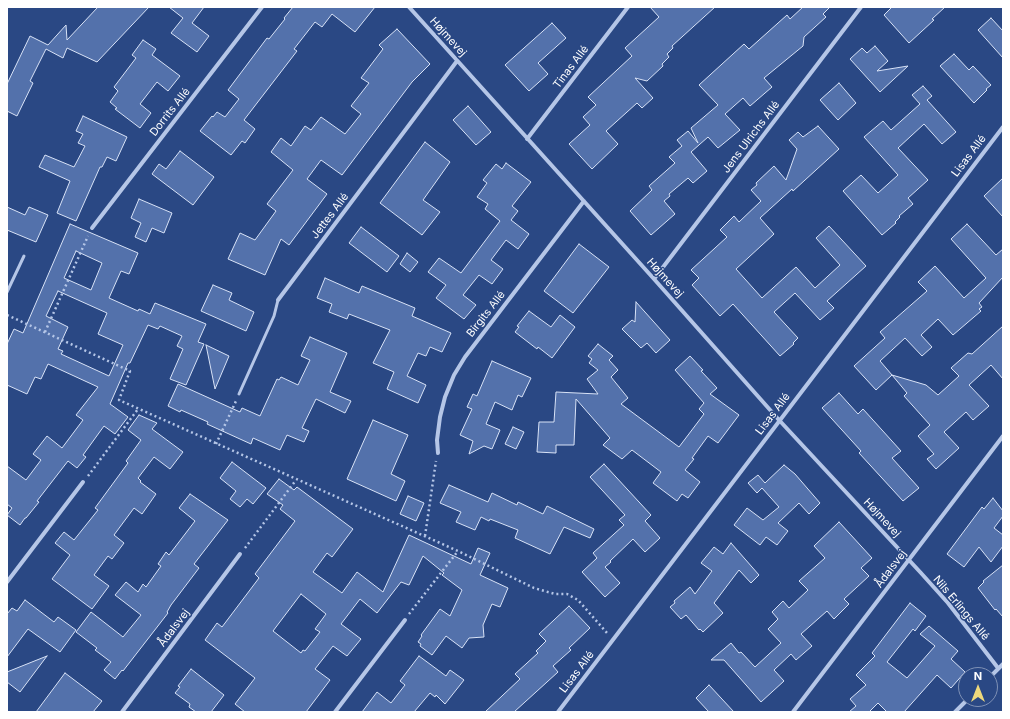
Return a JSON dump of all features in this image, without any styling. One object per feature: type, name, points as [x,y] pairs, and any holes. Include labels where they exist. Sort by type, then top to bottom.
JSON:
[{"type":"street","name":"Dorrits Allé","points":[[92,228],[262,7]]},
{"type":"street","name":"Højmevej","points":[[409,7],[779,420],[909,560]]},
{"type":"street","name":"Tinas Allé","points":[[527,139],[628,7]]},
{"type":"street","name":"Jens Ulrichs Allé","points":[[654,279],[861,7]]},
{"type":"street","name":"Jettes Allé","points":[[278,300],[458,61]]},
{"type":"street","name":"Lisas Allé","points":[[558,712],[1003,126]]},
{"type":"street","name":"Birgits Allé","points":[[438,453],[437,440],[440,417],[445,397],[454,375],[465,357],[584,201]]},
{"type":"street","name":"Ådalsvej","points":[[793,712],[1003,436]]},
{"type":"street","points":[[7,582],[83,482]]},
{"type":"street","name":"Ådalsvej","points":[[122,712],[240,554]]},
{"type":"street","name":"Nils Erlings Allé","points":[[909,560],[948,603],[997,667]]},
{"type":"street","points":[[334,712],[405,620]]},
{"type":"street","points":[[998,668],[1003,664]]},
{"type":"lane","points":[[7,292],[24,256]]},
{"type":"lane","name":"Jettes Allé","points":[[239,394],[274,316],[278,300]]},
{"type":"path","points":[[45,332],[92,228]]},
{"type":"path","points":[[7,315],[130,371],[118,400],[425,536],[534,588],[555,594],[567,594],[578,600],[613,639]]},
{"type":"path","points":[[216,444],[239,394]]},
{"type":"path","points":[[83,482],[138,409]]},
{"type":"path","points":[[425,536],[438,453]]},
{"type":"path","points":[[240,554],[296,480]]},
{"type":"path","points":[[405,620],[458,551]]},
{"type":"building","points":[[98,7],[149,7],[97,62],[67,48],[63,58],[46,49],[30,81],[33,83],[17,116],[7,111],[7,84],[30,36],[48,45],[66,25],[67,40]]},
{"type":"building","points":[[169,7],[204,7],[192,23],[209,36],[197,52],[171,33],[183,18]]},
{"type":"building","points":[[293,7],[375,7],[355,32],[332,14],[322,27],[315,22],[294,49],[297,51],[244,120],[255,129],[245,143],[242,141],[231,155],[200,131],[217,112],[225,117],[239,99],[228,90],[267,38],[269,39]]},
{"type":"building","points":[[650,7],[715,7],[672,46],[673,48],[667,54],[669,57],[662,64],[663,66],[647,81],[635,78],[653,98],[642,108],[637,103],[606,131],[618,144],[592,169],[569,144],[590,125],[583,117],[596,105],[588,97],[632,56],[625,48],[659,17]]},
{"type":"building","points":[[803,7],[830,7],[823,14],[826,17],[804,37],[803,46],[764,78],[772,87],[750,106],[743,98],[725,114],[740,130],[718,148],[708,137],[691,152],[707,171],[693,183],[688,178],[669,194],[670,196],[664,201],[675,214],[651,235],[630,211],[652,190],[649,186],[675,163],[669,157],[682,146],[677,140],[688,131],[698,143],[691,128],[718,105],[699,85],[744,44],[749,49],[787,15],[790,19]]},
{"type":"building","points":[[892,7],[945,7],[932,19],[934,20],[909,43],[884,15]]},
{"type":"building","points":[[991,18],[1003,31],[1003,58],[978,30]]},
{"type":"building","points":[[552,23],[566,38],[538,63],[548,74],[529,91],[505,65]]},
{"type":"building","points":[[397,29],[430,64],[412,82],[342,175],[321,160],[307,179],[327,194],[289,245],[281,239],[265,275],[228,259],[240,233],[255,240],[276,211],[267,204],[293,170],[271,152],[281,138],[291,146],[305,126],[311,130],[321,117],[345,134],[361,114],[351,106],[369,83],[361,78],[383,49],[379,45]]},
{"type":"building","points":[[143,40],[156,49],[152,55],[180,76],[168,91],[157,82],[140,104],[151,113],[140,128],[115,109],[117,108],[110,102],[118,91],[114,87],[136,58],[132,55]]},
{"type":"building","points":[[875,46],[888,61],[877,71],[908,66],[880,92],[850,59],[862,48],[867,53]]},
{"type":"building","points":[[954,54],[969,70],[973,66],[991,85],[974,103],[940,66]]},
{"type":"building","points":[[839,83],[856,103],[838,120],[820,100]]},
{"type":"building","points":[[923,86],[932,96],[927,100],[956,132],[942,144],[924,124],[898,148],[928,180],[908,198],[913,204],[899,216],[900,217],[895,222],[896,223],[882,235],[843,191],[861,175],[878,193],[898,175],[864,137],[883,121],[891,130],[920,104],[912,95]]},
{"type":"building","points":[[468,106],[491,132],[476,145],[453,120]]},
{"type":"building","points":[[83,116],[127,137],[116,161],[107,157],[102,167],[100,167],[76,221],[57,213],[70,181],[39,167],[45,155],[74,167],[85,146],[78,143],[83,134],[76,131]]},
{"type":"building","points":[[818,126],[839,149],[793,191],[792,189],[760,218],[774,234],[736,269],[762,298],[796,267],[815,288],[840,265],[816,238],[829,226],[866,266],[827,301],[834,308],[820,320],[795,293],[774,312],[798,338],[793,343],[794,344],[780,356],[733,304],[720,316],[692,285],[699,278],[691,270],[727,237],[720,230],[734,216],[739,222],[761,201],[751,190],[757,185],[756,183],[774,166],[786,180],[797,149],[789,140],[798,132],[803,137]]},
{"type":"building","points":[[425,142],[450,162],[423,200],[440,212],[422,235],[380,203]]},
{"type":"building","points":[[180,151],[214,177],[193,205],[152,174],[159,164],[166,169]]},
{"type":"building","points":[[506,163],[531,182],[512,206],[518,211],[511,220],[529,234],[518,249],[506,240],[491,260],[503,269],[492,284],[479,275],[463,295],[476,305],[464,319],[436,298],[446,285],[428,272],[439,258],[461,273],[500,221],[485,209],[488,204],[477,197],[487,183],[483,180],[496,164],[502,169]]},
{"type":"building","points":[[1003,178],[1003,217],[984,196]]},
{"type":"building","points":[[139,199],[172,213],[164,233],[152,228],[146,242],[135,237],[141,223],[131,218]]},
{"type":"building","points":[[7,207],[25,215],[29,207],[48,215],[36,242],[7,230]]},
{"type":"building","points":[[70,224],[138,253],[129,274],[121,271],[109,298],[138,311],[139,309],[150,314],[155,303],[206,324],[198,342],[204,344],[186,385],[170,379],[183,349],[177,346],[182,336],[160,326],[158,329],[148,325],[130,363],[128,363],[110,404],[128,417],[115,434],[104,426],[83,455],[86,457],[77,468],[68,461],[37,501],[39,502],[20,525],[7,515],[12,508],[7,504],[7,466],[26,480],[41,460],[33,454],[47,436],[62,448],[83,420],[76,415],[98,387],[48,364],[41,379],[35,377],[27,394],[7,385],[7,344],[14,329],[23,333]],"holes":[[[76,251],[102,263],[91,290],[64,278]],[[58,291],[107,313],[98,334],[123,345],[109,376],[61,354],[63,351],[58,349],[68,327],[46,316]]]},
{"type":"building","points":[[967,224],[996,255],[1003,249],[1003,277],[979,303],[982,307],[979,309],[981,311],[953,335],[938,319],[921,335],[932,347],[922,356],[905,338],[880,361],[892,375],[876,390],[854,366],[885,338],[880,332],[927,291],[918,282],[935,266],[964,298],[986,278],[951,239]]},
{"type":"building","points":[[361,227],[399,256],[387,272],[349,243]]},
{"type":"building","points":[[579,244],[609,267],[573,313],[544,291]]},
{"type":"building","points":[[407,253],[418,262],[410,272],[400,264]]},
{"type":"building","points":[[325,278],[359,293],[362,286],[415,308],[412,316],[451,333],[442,352],[430,347],[426,356],[418,353],[407,376],[426,385],[418,403],[387,389],[394,372],[373,363],[390,330],[349,314],[347,319],[329,312],[332,304],[317,298]]},
{"type":"building","points":[[213,285],[232,293],[229,300],[254,312],[246,331],[201,311]]},
{"type":"building","points":[[636,302],[670,340],[656,353],[647,343],[641,348],[622,329],[632,320],[635,322]]},
{"type":"building","points":[[529,311],[551,327],[560,315],[575,327],[552,358],[538,347],[537,349],[515,332],[519,327],[517,326]]},
{"type":"building","points":[[1003,326],[1003,379],[991,365],[969,385],[989,406],[973,420],[966,412],[944,432],[959,448],[936,469],[927,459],[934,454],[918,436],[930,425],[904,396],[907,393],[892,375],[926,385],[938,395],[959,376],[951,368],[968,353],[972,354]]},
{"type":"building","points":[[310,337],[347,353],[330,392],[351,401],[345,413],[316,399],[302,428],[309,431],[304,442],[287,435],[280,450],[253,438],[251,444],[207,424],[208,422],[168,406],[178,384],[240,412],[242,408],[260,416],[277,379],[279,380],[281,377],[298,385],[310,360],[301,356]]},
{"type":"building","points":[[598,344],[613,356],[609,360],[618,370],[611,377],[628,398],[621,404],[679,447],[704,414],[699,409],[704,403],[675,370],[690,356],[703,370],[701,371],[717,388],[710,394],[739,415],[718,443],[708,436],[692,458],[694,459],[685,470],[700,482],[688,498],[682,494],[677,501],[653,483],[661,472],[632,450],[622,459],[603,445],[610,438],[576,399],[574,445],[556,445],[556,453],[537,452],[539,422],[554,422],[556,392],[598,394],[587,379],[598,370],[589,363],[592,359],[588,356]]},
{"type":"building","points":[[206,345],[229,356],[215,389]]},
{"type":"building","points":[[492,361],[531,378],[522,397],[518,395],[512,410],[495,402],[486,424],[500,430],[492,449],[484,446],[469,454],[473,441],[460,435],[472,409],[467,407],[473,394],[477,396]]},
{"type":"building","points":[[839,393],[858,414],[863,409],[901,451],[892,458],[919,488],[903,501],[859,453],[861,451],[822,408]]},
{"type":"building","points":[[139,415],[157,423],[152,429],[183,452],[170,469],[154,457],[138,478],[141,481],[140,482],[156,494],[142,514],[134,508],[114,535],[124,543],[112,559],[108,556],[94,575],[109,586],[92,609],[52,579],[70,555],[55,543],[64,532],[74,540],[98,510],[95,508],[128,463],[126,461],[141,440],[128,430]]},
{"type":"building","points":[[373,420],[408,435],[391,474],[405,481],[396,501],[347,479]]},
{"type":"building","points":[[513,427],[524,432],[516,449],[505,444]]},
{"type":"building","points":[[232,462],[266,488],[253,504],[247,499],[240,507],[230,499],[236,491],[220,478]]},
{"type":"building","points":[[604,464],[651,515],[645,521],[660,538],[645,552],[633,539],[610,561],[611,562],[605,567],[620,583],[605,597],[582,572],[597,558],[593,553],[624,525],[619,520],[625,515],[590,477]]},
{"type":"building","points":[[784,465],[795,474],[820,503],[809,514],[799,503],[778,523],[788,531],[777,545],[766,537],[760,545],[734,525],[747,508],[763,520],[779,507],[762,488],[757,493],[748,483],[758,475],[765,483]]},
{"type":"building","points":[[279,479],[294,490],[297,487],[353,529],[332,557],[327,553],[313,572],[342,593],[357,572],[383,592],[409,535],[471,564],[478,548],[490,553],[480,575],[508,588],[500,607],[492,604],[483,625],[484,637],[469,638],[462,648],[446,636],[432,655],[420,646],[421,644],[418,642],[422,636],[421,635],[440,609],[450,616],[462,590],[442,575],[444,573],[423,556],[409,585],[401,582],[377,613],[360,599],[341,624],[361,639],[347,656],[333,646],[315,669],[330,680],[306,712],[245,712],[235,704],[255,678],[205,640],[217,623],[222,627],[259,578],[255,574],[295,521],[280,509],[283,505],[267,494]],"holes":[[[301,594],[326,614],[315,629],[320,632],[305,651],[303,650],[301,653],[273,631]]]},
{"type":"building","points":[[449,485],[488,502],[492,493],[517,505],[518,502],[543,514],[547,506],[594,529],[590,538],[564,527],[550,554],[515,538],[518,530],[490,519],[489,521],[481,517],[475,530],[456,522],[461,512],[440,503]]},
{"type":"building","points":[[190,494],[228,520],[194,564],[199,568],[171,605],[167,612],[168,613],[123,671],[122,670],[115,679],[104,670],[111,662],[95,650],[97,648],[76,632],[91,612],[123,637],[141,615],[115,595],[126,582],[138,592],[143,584],[146,587],[161,566],[158,564],[166,552],[169,555],[195,521],[179,508]]},
{"type":"building","points":[[408,496],[424,503],[416,521],[400,514]]},
{"type":"building","points":[[993,498],[1003,511],[1003,516],[994,528],[1003,535],[1003,546],[991,562],[979,547],[964,567],[947,554],[982,507],[984,509]]},
{"type":"building","points":[[839,522],[872,558],[861,568],[869,576],[844,599],[849,604],[834,619],[827,611],[801,634],[812,646],[796,660],[791,654],[774,670],[784,681],[761,702],[724,660],[711,660],[731,643],[739,653],[741,652],[755,667],[781,643],[768,629],[778,619],[772,612],[783,601],[789,608],[808,590],[799,581],[825,558],[814,546]]},
{"type":"building","points":[[731,543],[759,575],[751,583],[739,570],[714,603],[723,613],[703,632],[700,629],[699,630],[686,615],[681,619],[670,607],[675,603],[674,601],[690,587],[695,594],[712,571],[701,563],[714,547],[723,554]]},
{"type":"building","points":[[1003,565],[1003,617],[996,609],[995,610],[978,588],[984,582],[983,581]]},
{"type":"building","points":[[25,600],[54,622],[58,617],[76,630],[60,652],[28,629],[7,657],[7,614],[12,608],[17,611]]},
{"type":"building","points":[[910,603],[926,616],[915,631],[913,629],[887,662],[907,678],[935,646],[920,634],[929,626],[958,651],[951,659],[960,667],[958,667],[958,680],[951,688],[937,675],[904,712],[887,712],[878,703],[869,712],[849,712],[856,706],[850,699],[866,685],[856,675],[875,656],[872,653]]},
{"type":"building","points":[[569,606],[590,628],[569,648],[571,650],[553,666],[558,672],[514,712],[485,712],[520,679],[515,674],[538,653],[536,651],[546,641],[539,634]]},
{"type":"building","points":[[47,656],[20,692],[7,682],[7,672]]},
{"type":"building","points":[[419,656],[446,676],[450,670],[464,680],[445,704],[436,695],[435,697],[430,693],[414,712],[362,712],[377,692],[391,703],[405,685],[400,681]]},
{"type":"building","points":[[191,669],[224,695],[211,712],[196,712],[189,707],[190,704],[175,693],[180,687],[178,686]]},
{"type":"building","points":[[65,673],[102,701],[93,712],[36,712]]},
{"type":"building","points":[[709,685],[734,712],[709,712],[696,698]]}]
